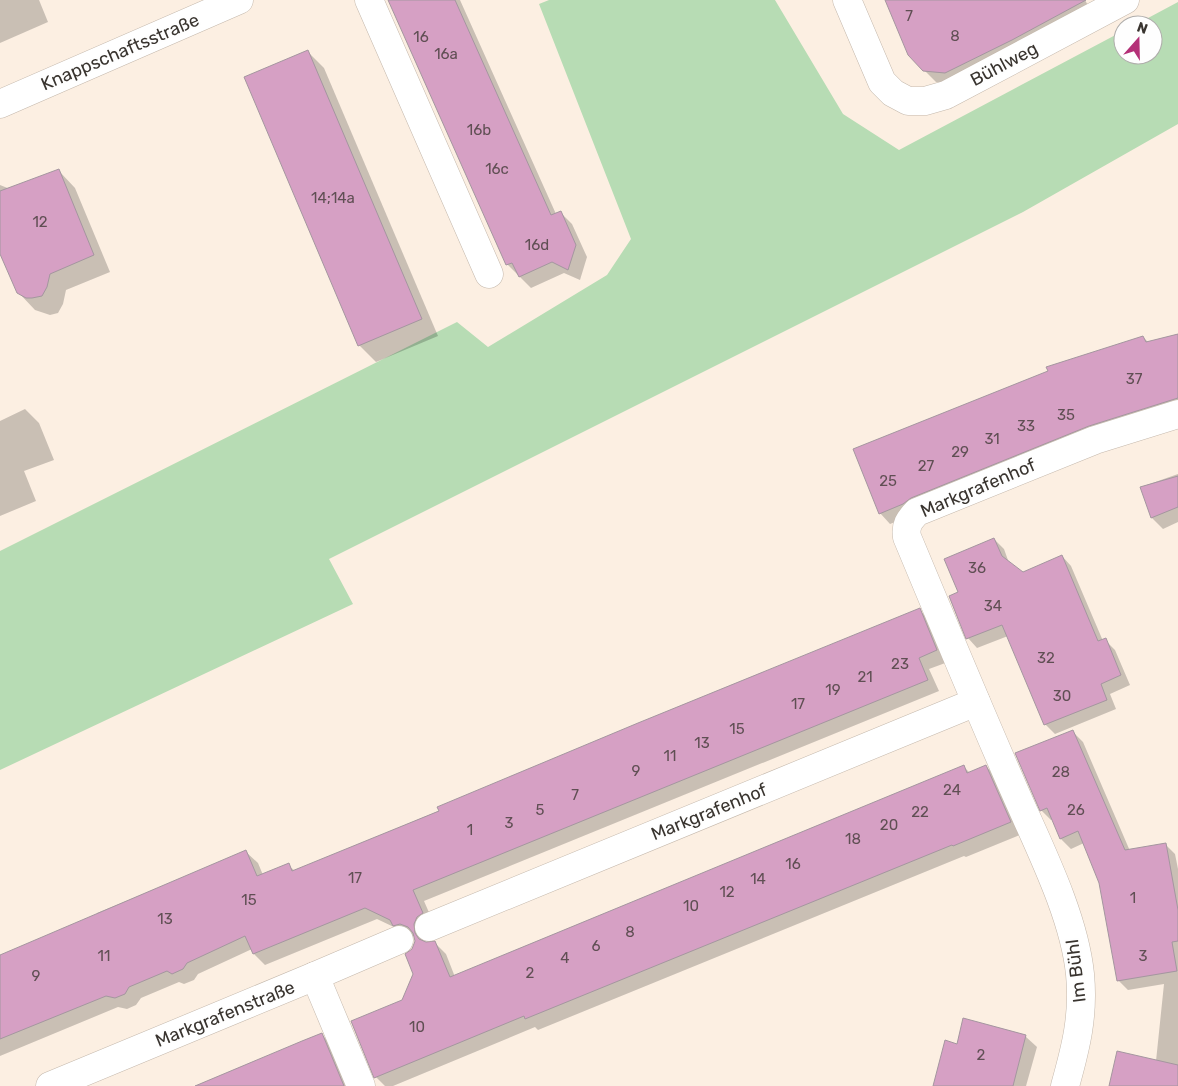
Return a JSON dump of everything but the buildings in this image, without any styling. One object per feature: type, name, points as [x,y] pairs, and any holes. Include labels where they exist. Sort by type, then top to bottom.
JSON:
[{"type":"street","name":"Knappschaftsstraße","points":[[0,104],[239,0]]},
{"type":"street","points":[[369,0],[489,274]]},
{"type":"street","name":"Bühlweg","points":[[847,0],[882,82],[893,93],[908,101],[925,101],[946,95],[1125,0]]},
{"type":"street","name":"Markgrafenhof","points":[[1044,860],[976,702],[907,537],[905,528],[910,519],[918,512],[1095,440],[1178,414]]},
{"type":"street","name":"Markgrafenhof","points":[[436,925],[976,702]]},
{"type":"street","name":"Im Bühl","points":[[1044,860],[1069,923],[1080,973],[1080,1030],[1065,1086]]},
{"type":"street","name":"Markgrafenstraße","points":[[50,1086],[399,940]]},
{"type":"street","points":[[315,976],[361,1086]]},
{"type":"green space","points":[[549,0],[775,0],[843,114],[899,150],[1113,36],[1113,65],[1163,65],[1163,15],[1154,15],[1178,2],[1178,124],[1023,212],[329,559],[353,604],[0,770],[0,551],[457,322],[488,347],[607,275],[631,239],[539,4]]}]
